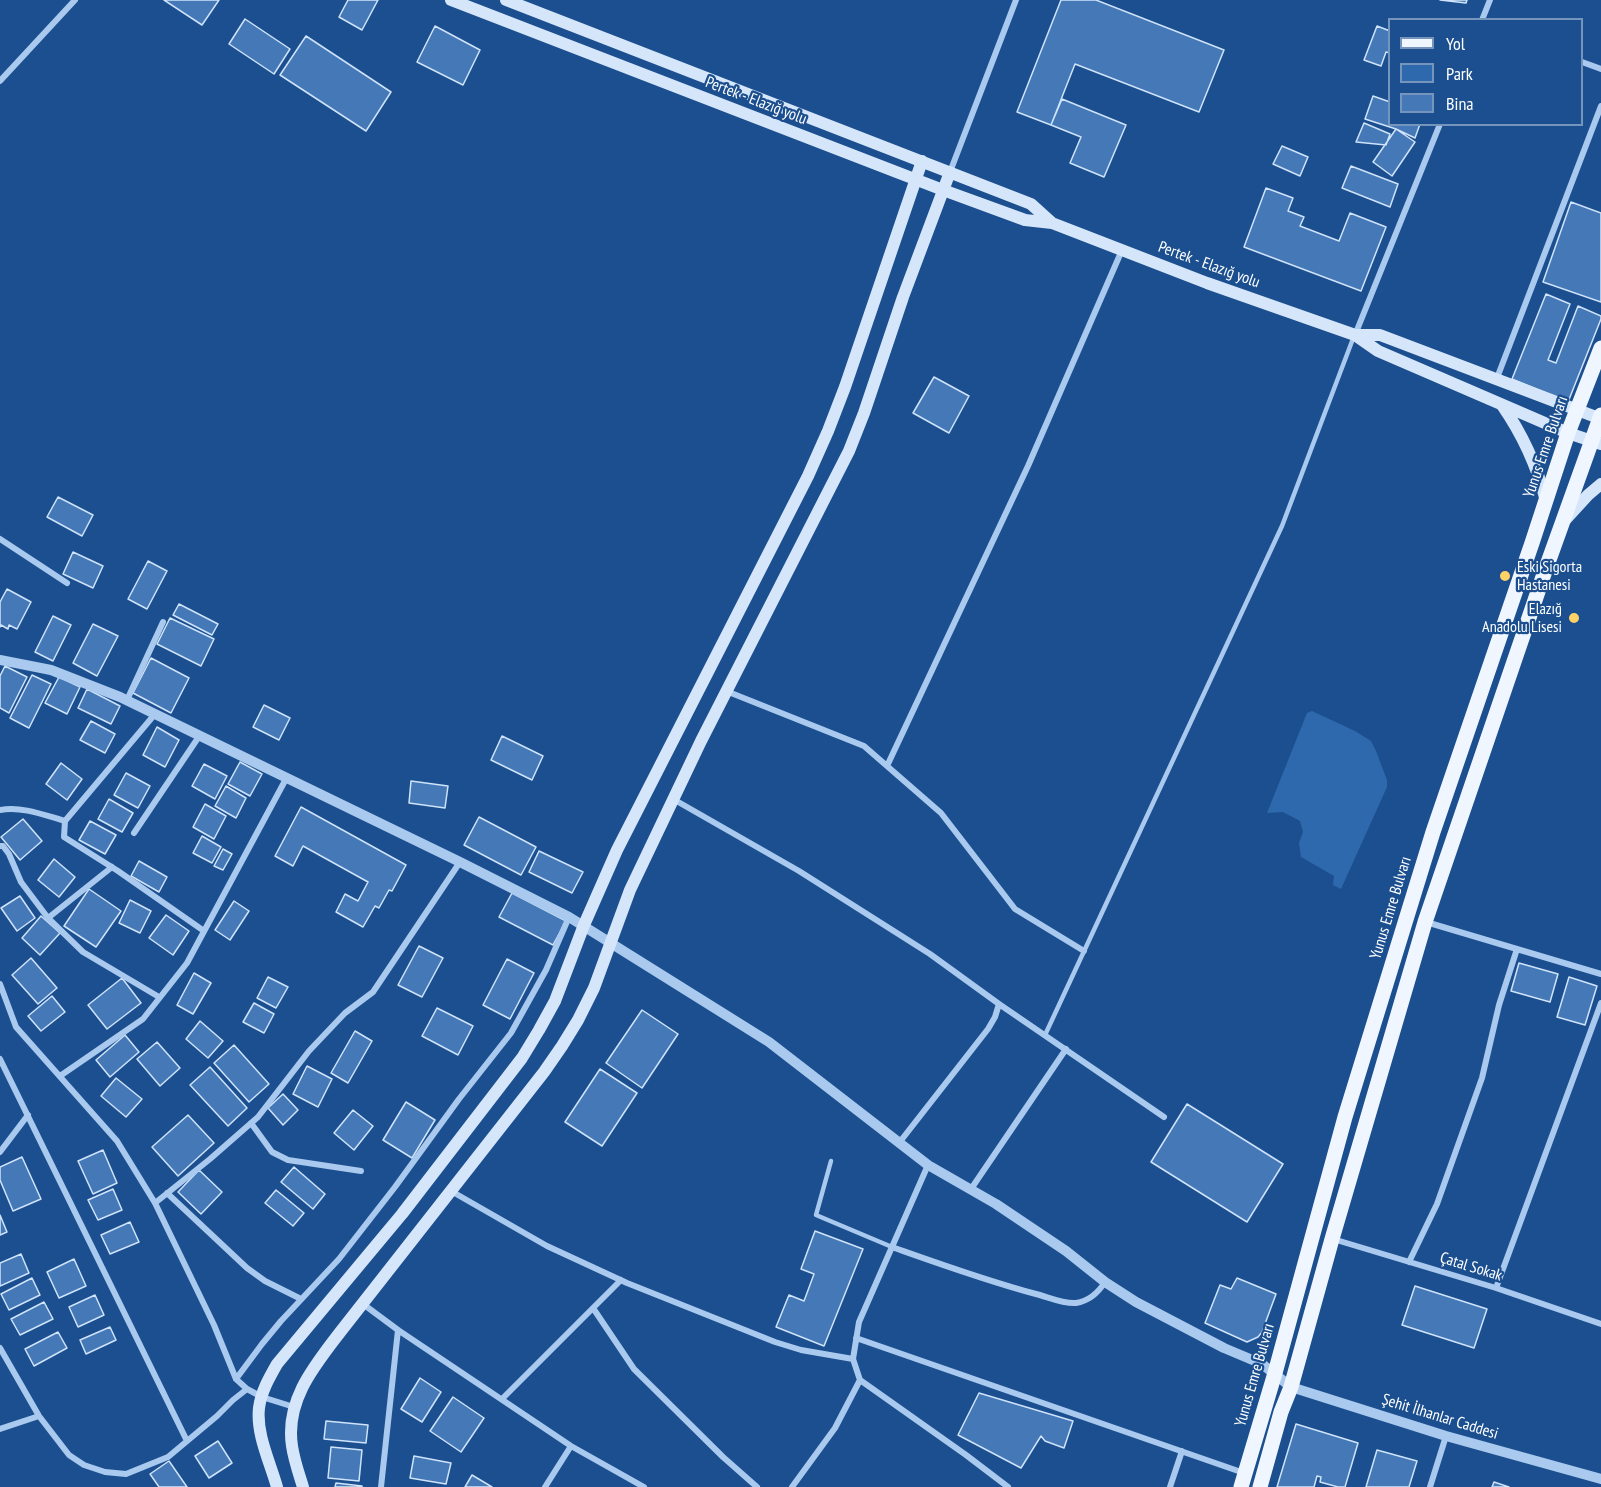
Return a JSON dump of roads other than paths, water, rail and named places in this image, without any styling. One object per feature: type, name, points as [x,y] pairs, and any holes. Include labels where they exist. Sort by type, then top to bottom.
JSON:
[{"type":"main road","name":"Pertek - Elazığ yolu","points":[[451,0],[915,180],[1025,220],[1052,223],[1207,283],[1354,335]]},
{"type":"main road","name":"Pertek - Elazığ yolu","points":[[506,0],[1031,204],[1052,223]]},
{"type":"main road","points":[[277,1487],[259,1426],[259,1409],[266,1383],[277,1364],[402,1214],[522,1058],[555,1001],[584,925],[617,850],[808,476],[828,431],[922,162]]},
{"type":"main road","points":[[303,1487],[292,1445],[291,1425],[299,1393],[310,1372],[562,1046],[578,1020],[612,943],[630,890],[673,799],[725,691],[849,452],[950,172]]},
{"type":"main road","points":[[1260,1487],[1425,922],[1562,525],[1596,442],[1601,418],[1380,335],[1354,335]]},
{"type":"main road","points":[[1354,335],[1378,351],[1568,433],[1596,442]]},
{"type":"main road","name":"Yunus Emre Bulvarı","points":[[1243,1480],[1275,1373],[1345,1117],[1429,844],[1568,433],[1601,348]]},
{"type":"main road","points":[[1502,404],[1526,444],[1546,501]]},
{"type":"main road","points":[[1562,525],[1574,509],[1601,484]]},
{"type":"street","points":[[0,81],[75,0]]},
{"type":"street","points":[[950,172],[1016,0]]},
{"type":"street","points":[[1483,18],[1490,0]]},
{"type":"street","points":[[1583,63],[1601,69]]},
{"type":"street","points":[[1497,378],[1601,106]]},
{"type":"street","points":[[1354,335],[1439,126]]},
{"type":"street","points":[[887,766],[1028,466],[1122,250]]},
{"type":"street","points":[[0,539],[67,583]]},
{"type":"street","points":[[127,700],[163,622]]},
{"type":"street","name":"Şehit İlhanlar Caddesi","points":[[0,660],[51,670],[127,700],[569,916],[769,1042],[928,1165],[971,1189],[1066,1251],[1105,1282],[1136,1302],[1224,1348],[1262,1364],[1291,1387],[1446,1436],[1601,1479]]},
{"type":"street","points":[[725,691],[864,746],[941,813],[1015,909],[1084,951]]},
{"type":"street","points":[[155,714],[65,821],[64,837],[112,867],[204,931]]},
{"type":"street","points":[[134,833],[200,735]]},
{"type":"street","points":[[60,1076],[143,1018],[187,963],[287,777]]},
{"type":"street","points":[[673,799],[799,871],[930,954],[1164,1117]]},
{"type":"street","points":[[0,810],[10,808],[28,810],[65,821]]},
{"type":"street","points":[[0,846],[3,846],[9,854],[21,882],[48,918],[83,952],[159,997]]},
{"type":"street","points":[[154,1203],[258,1117],[309,1051],[345,1013],[373,992],[460,862]]},
{"type":"street","points":[[48,918],[112,867]]},
{"type":"street","points":[[236,1379],[262,1344],[339,1259],[511,1033],[546,970],[569,916]]},
{"type":"street","points":[[1425,922],[1601,974]]},
{"type":"street","points":[[1409,1262],[1437,1204],[1482,1078],[1499,1005],[1516,949]]},
{"type":"street","points":[[0,984],[16,1027],[117,1141],[154,1203],[213,1325],[236,1379],[246,1389],[262,1397],[294,1407]]},
{"type":"street","points":[[1496,1288],[1601,1003]]},
{"type":"street","points":[[899,1143],[988,1029],[999,1004]]},
{"type":"street","points":[[971,1189],[1066,1049]]},
{"type":"street","points":[[0,1059],[187,1441]]},
{"type":"street","points":[[0,1152],[28,1115]]},
{"type":"street","points":[[251,1123],[272,1152],[288,1160],[361,1171]]},
{"type":"street","points":[[928,1165],[859,1322],[853,1359],[860,1380],[1008,1487]]},
{"type":"street","points":[[451,1191],[547,1246],[621,1280],[775,1342],[801,1350],[853,1359]]},
{"type":"street","points":[[167,1193],[248,1268],[265,1281],[301,1299]]},
{"type":"street","name":"Çatal Sokak","points":[[1332,1239],[1496,1288],[1601,1324]]},
{"type":"street","points":[[892,1248],[994,1283],[1068,1302],[1082,1302],[1088,1299],[1095,1295],[1105,1282]]},
{"type":"street","points":[[502,1399],[621,1280]]},
{"type":"street","points":[[363,1304],[571,1446],[644,1487]]},
{"type":"street","points":[[592,1308],[634,1370],[757,1487]]},
{"type":"street","points":[[381,1487],[398,1330]]},
{"type":"street","points":[[856,1338],[1182,1451],[1243,1480]]},
{"type":"street","points":[[0,1348],[39,1416],[69,1455],[84,1465],[105,1472],[126,1474],[168,1457],[246,1389]]},
{"type":"street","points":[[792,1487],[835,1428],[860,1380]]},
{"type":"street","points":[[0,1429],[39,1416]]},
{"type":"street","points":[[1430,1487],[1446,1436]]},
{"type":"street","points":[[546,1487],[571,1446]]},
{"type":"street","points":[[1170,1487],[1182,1451]]},
{"type":"lane","points":[[1045,1035],[1282,526],[1354,335]]},
{"type":"lane","points":[[831,1161],[816,1215],[892,1248]]},
{"type":"place","name":"Eski Sigorta Hastanesi","points":[[1505,576]]},
{"type":"place","name":"Elazığ Anadolu Lisesi","points":[[1574,618]]}]
